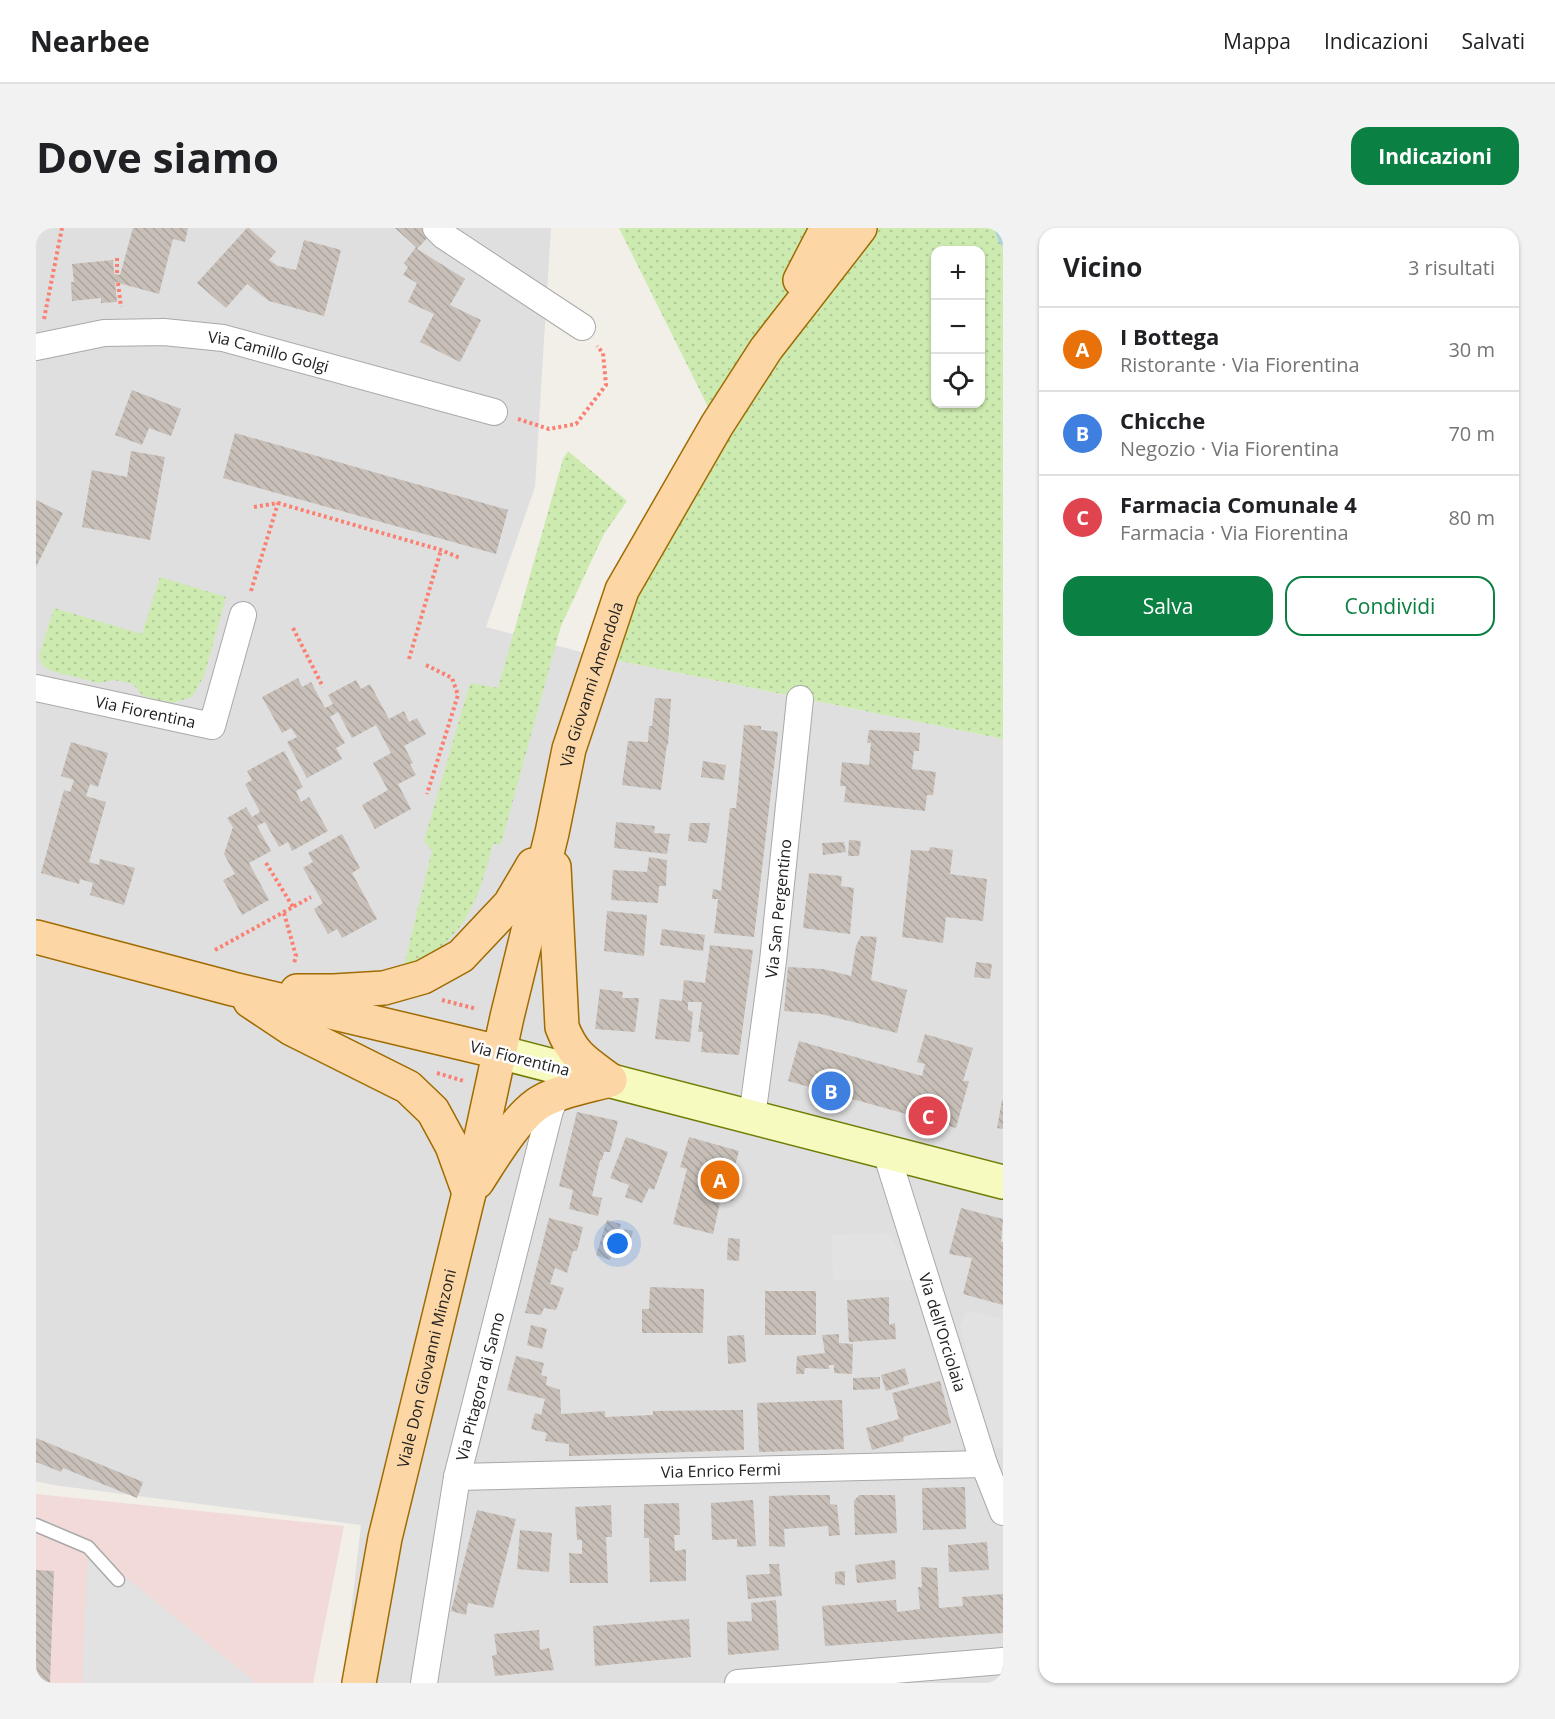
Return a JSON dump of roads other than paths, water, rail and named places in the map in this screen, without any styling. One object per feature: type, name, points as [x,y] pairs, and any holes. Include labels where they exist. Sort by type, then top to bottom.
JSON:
[{"type":"main road","name":"Via Giovanni Amendola","points":[[499,1052],[552,833],[569,749],[622,590],[717,425],[765,349],[827,228]]},
{"type":"main road","name":"Via Giovanni Amendola","points":[[765,349],[860,228]]},
{"type":"main road","points":[[233,989],[334,991],[384,988],[423,977],[461,956],[510,904],[552,833]]},
{"type":"main road","points":[[552,833],[562,1027],[568,1044],[576,1054],[610,1080]]},
{"type":"main road","name":"Via Fiorentina","points":[[36,937],[233,989],[610,1080],[1003,1182]]},
{"type":"main road","points":[[233,989],[292,1029],[408,1087],[433,1111],[452,1146],[469,1193]]},
{"type":"main road","name":"Viale Don Giovanni Minzoni","points":[[359,1683],[385,1538],[469,1193],[499,1052]]},
{"type":"main road","points":[[469,1193],[518,1123],[540,1102],[554,1102],[610,1080]]},
{"type":"street","points":[[436,228],[444,236],[582,327]]},
{"type":"street","name":"Via Camillo Golgi","points":[[39,337],[164,332],[224,338],[494,412]]},
{"type":"street","name":"Via Fiorentina","points":[[36,688],[212,726],[243,615]]},
{"type":"street","name":"Via San Pergentino","points":[[752,1117],[773,961],[800,699]]},
{"type":"street","name":"Via Pitagora di Samo","points":[[424,1683],[457,1477],[554,1102]]},
{"type":"street","name":"Via dell'Orciolaia","points":[[886,1152],[984,1464],[1003,1512]]},
{"type":"street","name":"Via Enrico Fermi","points":[[457,1477],[984,1464]]},
{"type":"street","points":[[738,1683],[1003,1661]]},
{"type":"lane","points":[[36,1525],[88,1547],[118,1580]]},
{"type":"waterway","points":[[998,228],[1003,241]]},
{"type":"place","name":"Chicche","points":[[831,1091]]},
{"type":"place","name":"Farmacia Comunale 4","points":[[928,1116]]},
{"type":"place","name":"I Bottega","points":[[720,1180]]}]
